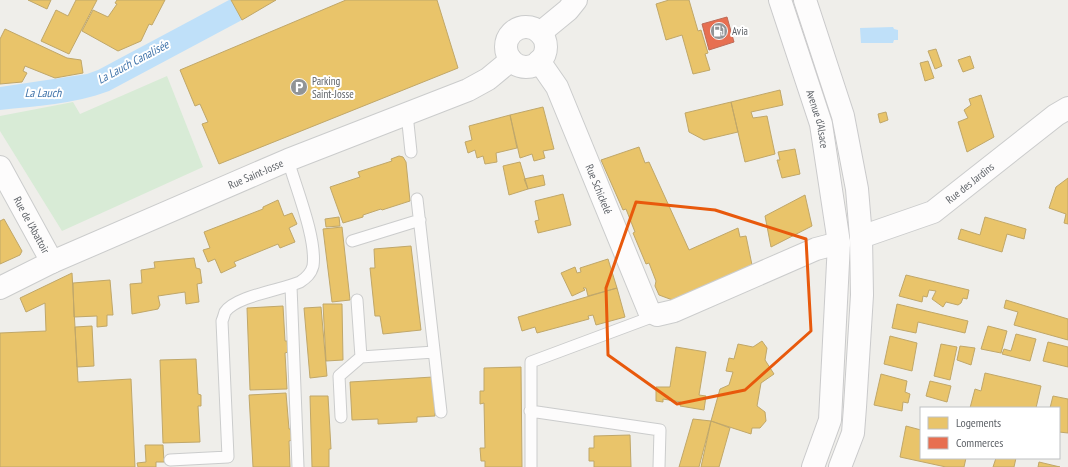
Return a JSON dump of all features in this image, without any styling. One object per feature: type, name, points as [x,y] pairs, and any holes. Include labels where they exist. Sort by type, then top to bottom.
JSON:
[{"type":"street","points":[[540,33],[568,10],[576,0]]},
{"type":"street","name":"Avenue d'Alsace","points":[[780,0],[821,124],[839,243],[830,420],[813,467]]},
{"type":"street","points":[[805,0],[843,116],[857,189],[861,238],[862,295],[853,433],[840,467]]},
{"type":"street","points":[[529,27],[540,33],[545,44],[545,51],[539,62],[528,67],[516,64],[511,60],[506,49],[508,37],[512,33],[517,29],[529,27]]},
{"type":"street","name":"Rue Saint-Josse","points":[[0,288],[52,262],[288,160],[468,90],[488,79],[511,60]]},
{"type":"street","name":"Rue Schickelé","points":[[539,62],[557,87],[648,311],[657,315]]},
{"type":"street","name":"Rue des Jardins","points":[[861,238],[933,212],[1056,115],[1068,108]]},
{"type":"street","name":"Rue de l'Abattoir","points":[[0,167],[52,262]]},
{"type":"street","points":[[657,315],[674,311],[816,249],[861,238]]},
{"type":"lane","points":[[407,114],[411,152]]},
{"type":"lane","points":[[170,460],[228,457],[222,321],[225,312],[233,305],[244,300],[291,286],[308,277],[312,268],[313,256],[310,234],[288,160]]},
{"type":"lane","points":[[417,199],[441,412]]},
{"type":"lane","points":[[352,241],[420,220]]},
{"type":"lane","points":[[291,286],[298,467]]},
{"type":"lane","points":[[356,300],[361,357]]},
{"type":"lane","points":[[531,467],[531,362],[657,315]]},
{"type":"lane","points":[[341,417],[339,376],[361,357],[434,352]]},
{"type":"lane","points":[[530,410],[660,430],[659,467]]},
{"type":"highlighted area","points":[[636,202],[715,210],[806,239],[811,331],[745,390],[677,404],[608,355],[606,288]]},
{"type":"green space","points":[[167,76],[203,167],[62,231],[0,131],[0,116],[73,102],[80,114]]},
{"type":"water","name":"La Lauch","points":[[231,0],[242,20],[109,91],[69,102],[0,110],[0,87],[87,74],[98,70]]},
{"type":"water","points":[[893,27],[894,29],[898,30],[898,40],[894,40],[893,43],[861,43],[860,28]]},
{"type":"building: Logements","points":[[28,0],[51,0],[47,9]]},
{"type":"building: Logements","points":[[76,0],[97,0],[69,54],[41,41],[56,10],[68,16]]},
{"type":"building: Logements","points":[[117,0],[165,0],[152,25],[149,24],[141,41],[118,51],[82,31],[93,10],[108,17],[117,4],[115,3]]},
{"type":"building: Logements","points":[[231,0],[276,0],[242,20]]},
{"type":"building: Logements","name":"Parking Saint-Josse","points":[[346,0],[437,0],[458,68],[219,164],[202,124],[208,122],[200,104],[195,106],[180,70]]},
{"type":"building: Logements","points":[[669,0],[689,0],[698,31],[701,30],[708,53],[705,54],[710,70],[693,74],[682,35],[666,40],[656,4]]},
{"type":"building: Logements","points":[[5,29],[67,58],[81,60],[83,73],[55,78],[25,66],[23,71],[27,73],[22,82],[0,84],[0,39]]},
{"type":"building: Logements","points":[[936,49],[942,66],[935,69],[928,51]]},
{"type":"building: Logements","points":[[970,56],[974,68],[963,72],[958,60]]},
{"type":"building: Logements","points":[[928,61],[934,78],[925,81],[920,63]]},
{"type":"building: Logements","points":[[780,90],[783,105],[751,112],[753,118],[767,116],[775,154],[745,162],[731,102]]},
{"type":"building: Logements","points":[[981,95],[994,137],[967,152],[958,122],[968,118],[964,110],[971,105],[969,99]]},
{"type":"building: Logements","points":[[731,102],[738,132],[704,140],[689,132],[685,113]]},
{"type":"building: Logements","points":[[543,107],[554,149],[543,151],[545,158],[534,161],[532,154],[520,158],[510,115]]},
{"type":"building: Logements","points":[[886,112],[888,120],[880,123],[878,114]]},
{"type":"building: Logements","points":[[510,115],[517,148],[496,153],[497,162],[485,164],[483,156],[477,158],[475,150],[468,153],[465,142],[472,140],[469,126]]},
{"type":"building: Logements","points":[[639,147],[645,163],[649,162],[689,250],[738,228],[740,237],[746,236],[752,265],[678,302],[659,295],[655,286],[656,281],[649,263],[646,264],[633,233],[635,232],[626,209],[623,210],[601,160]]},
{"type":"building: Logements","points":[[795,149],[800,174],[782,178],[777,160],[780,160],[778,152]]},
{"type":"building: Logements","points":[[399,156],[403,157],[406,162],[410,201],[382,210],[381,209],[363,215],[363,217],[343,223],[330,187],[360,177],[358,172],[392,161],[391,159]]},
{"type":"building: Logements","points":[[520,162],[528,189],[509,195],[503,166]]},
{"type":"building: Logements","points":[[543,175],[545,185],[528,189],[524,179]]},
{"type":"building: Logements","points":[[1068,178],[1068,224],[1064,223],[1066,214],[1049,208],[1056,187]]},
{"type":"building: Logements","points":[[563,194],[571,225],[538,233],[535,221],[539,220],[535,201]]},
{"type":"building: Logements","points":[[805,195],[812,226],[771,247],[765,216]]},
{"type":"building: Logements","points":[[278,200],[284,216],[292,213],[297,224],[289,228],[295,242],[280,248],[278,244],[234,262],[236,266],[221,273],[215,259],[208,262],[203,250],[210,248],[204,232],[263,209],[263,207]]},
{"type":"building: Logements","points":[[339,217],[340,226],[326,227],[325,219]]},
{"type":"building: Logements","points":[[985,217],[1026,229],[1024,239],[1007,234],[1002,252],[958,239],[961,229],[980,235]]},
{"type":"building: Logements","points":[[4,219],[22,251],[20,255],[0,264],[0,221]]},
{"type":"building: Logements","points":[[342,227],[350,300],[332,302],[323,229]]},
{"type":"building: Logements","points":[[411,246],[421,330],[383,334],[380,316],[375,316],[370,268],[375,268],[374,249]]},
{"type":"building: Logements","points":[[194,258],[196,268],[200,269],[202,283],[197,284],[199,302],[186,304],[185,292],[158,296],[160,305],[158,309],[132,314],[130,284],[142,283],[141,270],[155,268],[154,262]]},
{"type":"building: Logements","points":[[608,259],[617,288],[588,296],[586,288],[583,288],[585,290],[572,296],[561,273],[575,267],[577,273],[581,272],[580,268]]},
{"type":"building: Logements","points":[[72,273],[78,382],[131,379],[135,467],[0,467],[0,333],[46,331],[45,303],[26,312],[20,298]]},
{"type":"building: Logements","points":[[906,275],[969,290],[967,299],[963,298],[961,303],[958,305],[946,302],[943,307],[932,299],[936,291],[929,290],[927,297],[923,296],[922,302],[899,296]]},
{"type":"building: Logements","points":[[110,280],[113,315],[107,315],[107,326],[97,327],[97,316],[74,317],[73,283]]},
{"type":"building: Logements","points":[[617,288],[625,317],[596,325],[593,315],[588,316],[589,319],[537,333],[535,327],[522,331],[518,317]]},
{"type":"building: Logements","points":[[1006,300],[1068,319],[1068,340],[1014,325],[1018,312],[1004,308]]},
{"type":"building: Logements","points":[[323,304],[342,304],[343,360],[326,361]]},
{"type":"building: Logements","points":[[897,304],[968,321],[965,333],[918,322],[916,333],[892,328]]},
{"type":"building: Logements","points":[[283,306],[285,341],[287,341],[288,352],[285,353],[287,389],[250,390],[247,308]]},
{"type":"building: Logements","points":[[321,307],[327,376],[310,378],[304,308]]},
{"type":"building: Logements","points":[[92,326],[94,366],[77,367],[75,327]]},
{"type":"building: Logements","points":[[988,326],[1007,331],[1001,353],[981,349]]},
{"type":"building: Logements","points":[[1016,334],[1036,339],[1030,361],[1002,354],[1004,349],[1011,351]]},
{"type":"building: Logements","points":[[890,336],[917,343],[912,371],[884,364]]},
{"type":"building: Logements","points":[[762,341],[767,348],[765,360],[774,374],[761,383],[757,406],[765,412],[766,421],[760,428],[752,428],[751,434],[711,421],[720,389],[729,385],[733,372],[726,371],[729,358],[734,359],[738,344],[753,347]]},
{"type":"building: Logements","points":[[1048,342],[1068,347],[1068,367],[1043,361]]},
{"type":"building: Logements","points":[[941,344],[957,347],[950,380],[934,376]]},
{"type":"building: Logements","points":[[960,346],[975,348],[971,365],[957,360]]},
{"type":"building: Logements","points":[[676,347],[706,352],[699,395],[706,396],[704,410],[680,406],[681,402],[663,399],[663,402],[656,401],[656,387],[670,387]]},
{"type":"building: Logements","points":[[196,359],[198,394],[201,395],[201,406],[198,406],[200,442],[163,443],[160,360]]},
{"type":"building: Logements","points":[[521,367],[522,467],[485,467],[485,461],[481,461],[480,448],[485,448],[484,403],[480,404],[480,391],[484,391],[484,368]]},
{"type":"building: Logements","points":[[985,373],[1041,386],[1036,407],[970,407],[975,389],[981,391]]},
{"type":"building: Logements","points":[[881,374],[907,381],[905,392],[910,394],[908,403],[903,402],[902,411],[874,405]]},
{"type":"building: Logements","points":[[433,377],[435,416],[417,417],[417,422],[378,424],[378,419],[352,420],[350,382]]},
{"type":"building: Logements","points":[[930,381],[951,386],[947,402],[926,396]]},
{"type":"building: Logements","points":[[286,393],[289,429],[291,429],[292,440],[289,441],[290,467],[253,467],[249,395]]},
{"type":"building: Logements","points":[[310,396],[328,396],[331,449],[329,449],[329,467],[312,467]]},
{"type":"building: Logements","points":[[1053,396],[1068,399],[1068,433],[1060,432],[1060,407],[1050,407]]},
{"type":"building: Logements","points":[[693,419],[711,421],[699,467],[679,467]]},
{"type":"building: Logements","points":[[711,421],[730,428],[719,467],[701,467]]},
{"type":"building: Logements","points":[[906,426],[920,430],[920,459],[966,459],[964,467],[946,467],[900,457]]},
{"type":"building: Logements","points":[[630,435],[631,467],[594,467],[594,461],[589,461],[589,448],[594,448],[594,436]]},
{"type":"building: Logements","points":[[145,445],[163,445],[164,462],[156,462],[156,467],[138,467],[137,463],[146,462]]},
{"type":"building: Logements","points":[[996,459],[1016,459],[1014,467],[993,467]]},
{"type":"building: Logements","points":[[1039,462],[1060,467],[1038,467]]},
{"type":"building: Commerces","points":[[727,17],[734,42],[709,50],[702,24]]},
{"type":"place","name":"Avia","points":[[719,31]]},
{"type":"place","name":"Parking Saint-Josse","points":[[299,87]]},
{"type":"water label","name":"La Lauch Canalisée","points":[[133,62]]}]
